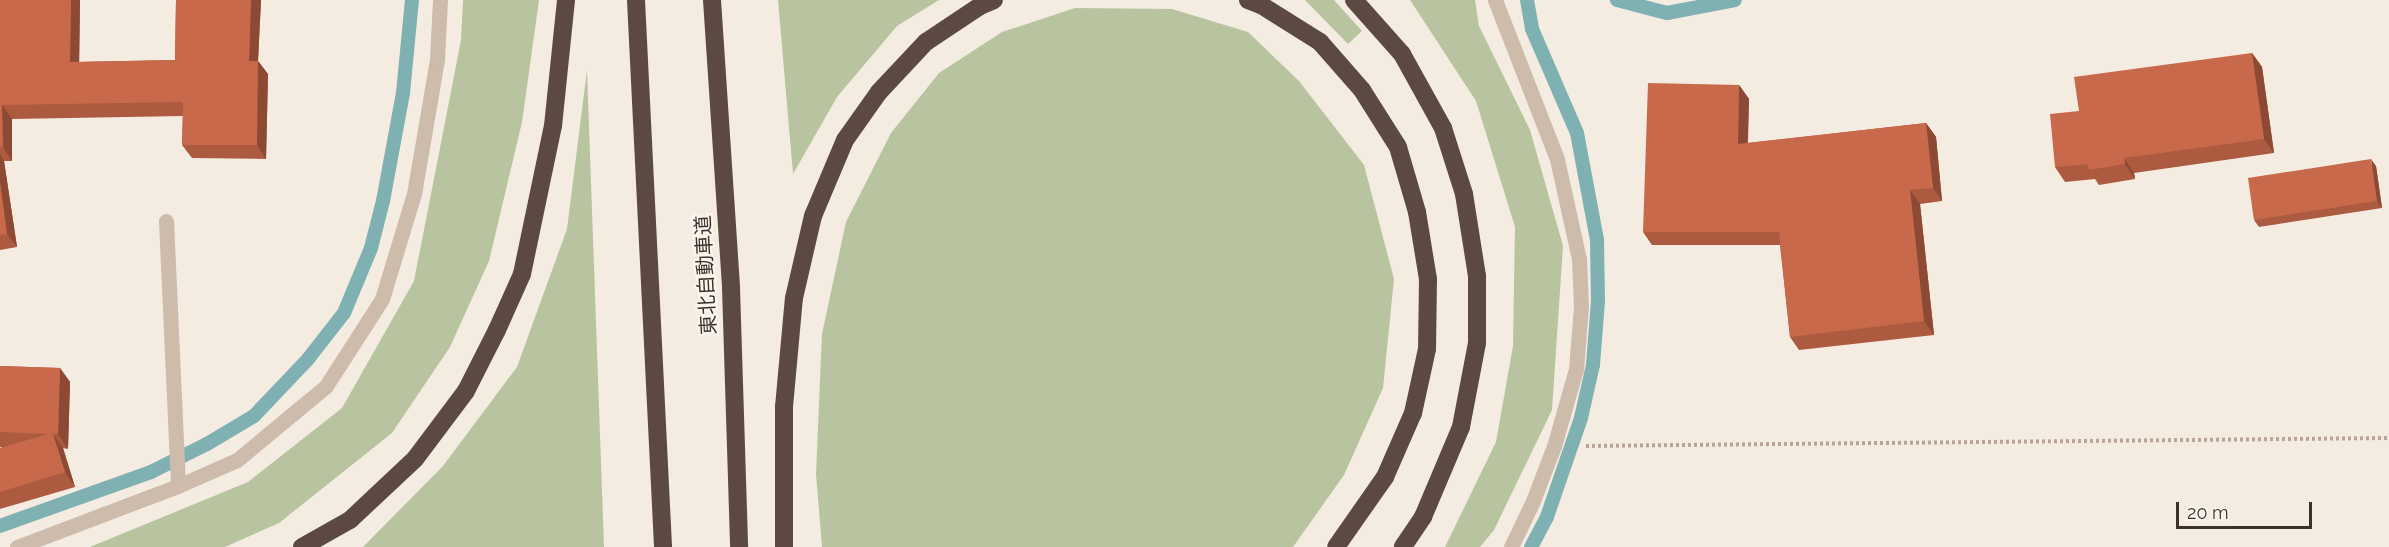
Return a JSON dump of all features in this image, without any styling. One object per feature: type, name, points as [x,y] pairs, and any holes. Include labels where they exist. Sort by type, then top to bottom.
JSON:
[{"type":"highway","points":[[302,547],[350,520],[415,459],[466,391],[497,330],[522,274],[553,126],[566,0]]},
{"type":"highway","points":[[636,0],[663,547]]},
{"type":"highway","name":"東北自動車道","points":[[712,0],[730,288],[739,547]]},
{"type":"highway","points":[[784,547],[785,396],[794,298],[813,216],[845,140],[879,92],[926,42],[980,6],[994,0]]},
{"type":"highway","points":[[1248,0],[1261,5],[1320,42],[1362,90],[1398,147],[1421,235],[1428,279],[1427,349],[1413,413],[1385,477],[1336,547]]},
{"type":"highway","points":[[1354,0],[1402,54],[1443,128],[1464,194],[1477,276],[1478,343],[1461,427],[1423,517],[1403,547]]},
{"type":"street","points":[[17,547],[178,486],[237,460],[326,386],[382,299],[414,194],[437,59],[440,0]]},
{"type":"street","points":[[1495,0],[1557,159],[1579,258],[1581,306],[1576,369],[1554,446],[1533,501],[1511,547]]},
{"type":"street","points":[[166,221],[178,486]]},
{"type":"path","points":[[1554,446],[2389,438]]},
{"type":"green space","points":[[463,0],[539,0],[522,122],[489,261],[450,347],[392,433],[279,523],[225,547],[90,547],[248,482],[342,408],[414,281],[461,40]]},
{"type":"green space","points":[[778,0],[939,0],[897,26],[837,97],[793,174]]},
{"type":"green space","points":[[1305,0],[1334,0],[1362,31],[1348,44]]},
{"type":"green space","points":[[1410,0],[1475,0],[1479,26],[1530,130],[1563,246],[1552,410],[1494,530],[1480,547],[1445,547],[1496,442],[1513,346],[1515,227],[1476,101]]},
{"type":"green space","points":[[1075,8],[1172,9],[1248,32],[1299,81],[1364,165],[1394,279],[1383,388],[1344,475],[1293,547],[822,547],[816,474],[822,334],[846,222],[891,133],[939,73],[1002,32]]},
{"type":"green space","points":[[587,70],[604,547],[363,547],[443,466],[517,367],[567,229]]},
{"type":"building","points":[[0,0],[71,0],[70,62],[175,60],[176,0],[251,0],[249,61],[258,61],[257,145],[182,145],[183,102],[2,105],[3,147],[0,147]]},
{"type":"building","points":[[2252,53],[2264,139],[2124,158],[2125,164],[2089,170],[2088,164],[2055,167],[2050,114],[2079,111],[2074,77]]},
{"type":"building","points":[[1648,83],[1739,85],[1738,144],[1926,123],[1933,188],[1910,190],[1924,321],[1790,337],[1779,232],[1643,232]]},
{"type":"building","points":[[2371,159],[2377,201],[2254,220],[2248,178]]},
{"type":"building","points":[[0,182],[7,234],[0,235]]},
{"type":"building","points":[[0,366],[60,368],[58,434],[53,434],[65,472],[0,492],[0,448],[48,434],[0,432]]},
{"type":"waterway","points":[[0,526],[151,472],[207,444],[254,416],[308,359],[344,313],[371,248],[383,201],[403,93],[412,0]]},
{"type":"waterway","points":[[1527,0],[1532,29],[1577,133],[1597,240],[1598,301],[1593,365],[1581,418],[1547,517],[1531,547]]},
{"type":"waterway","points":[[1617,0],[1667,13],[1735,0]]}]
